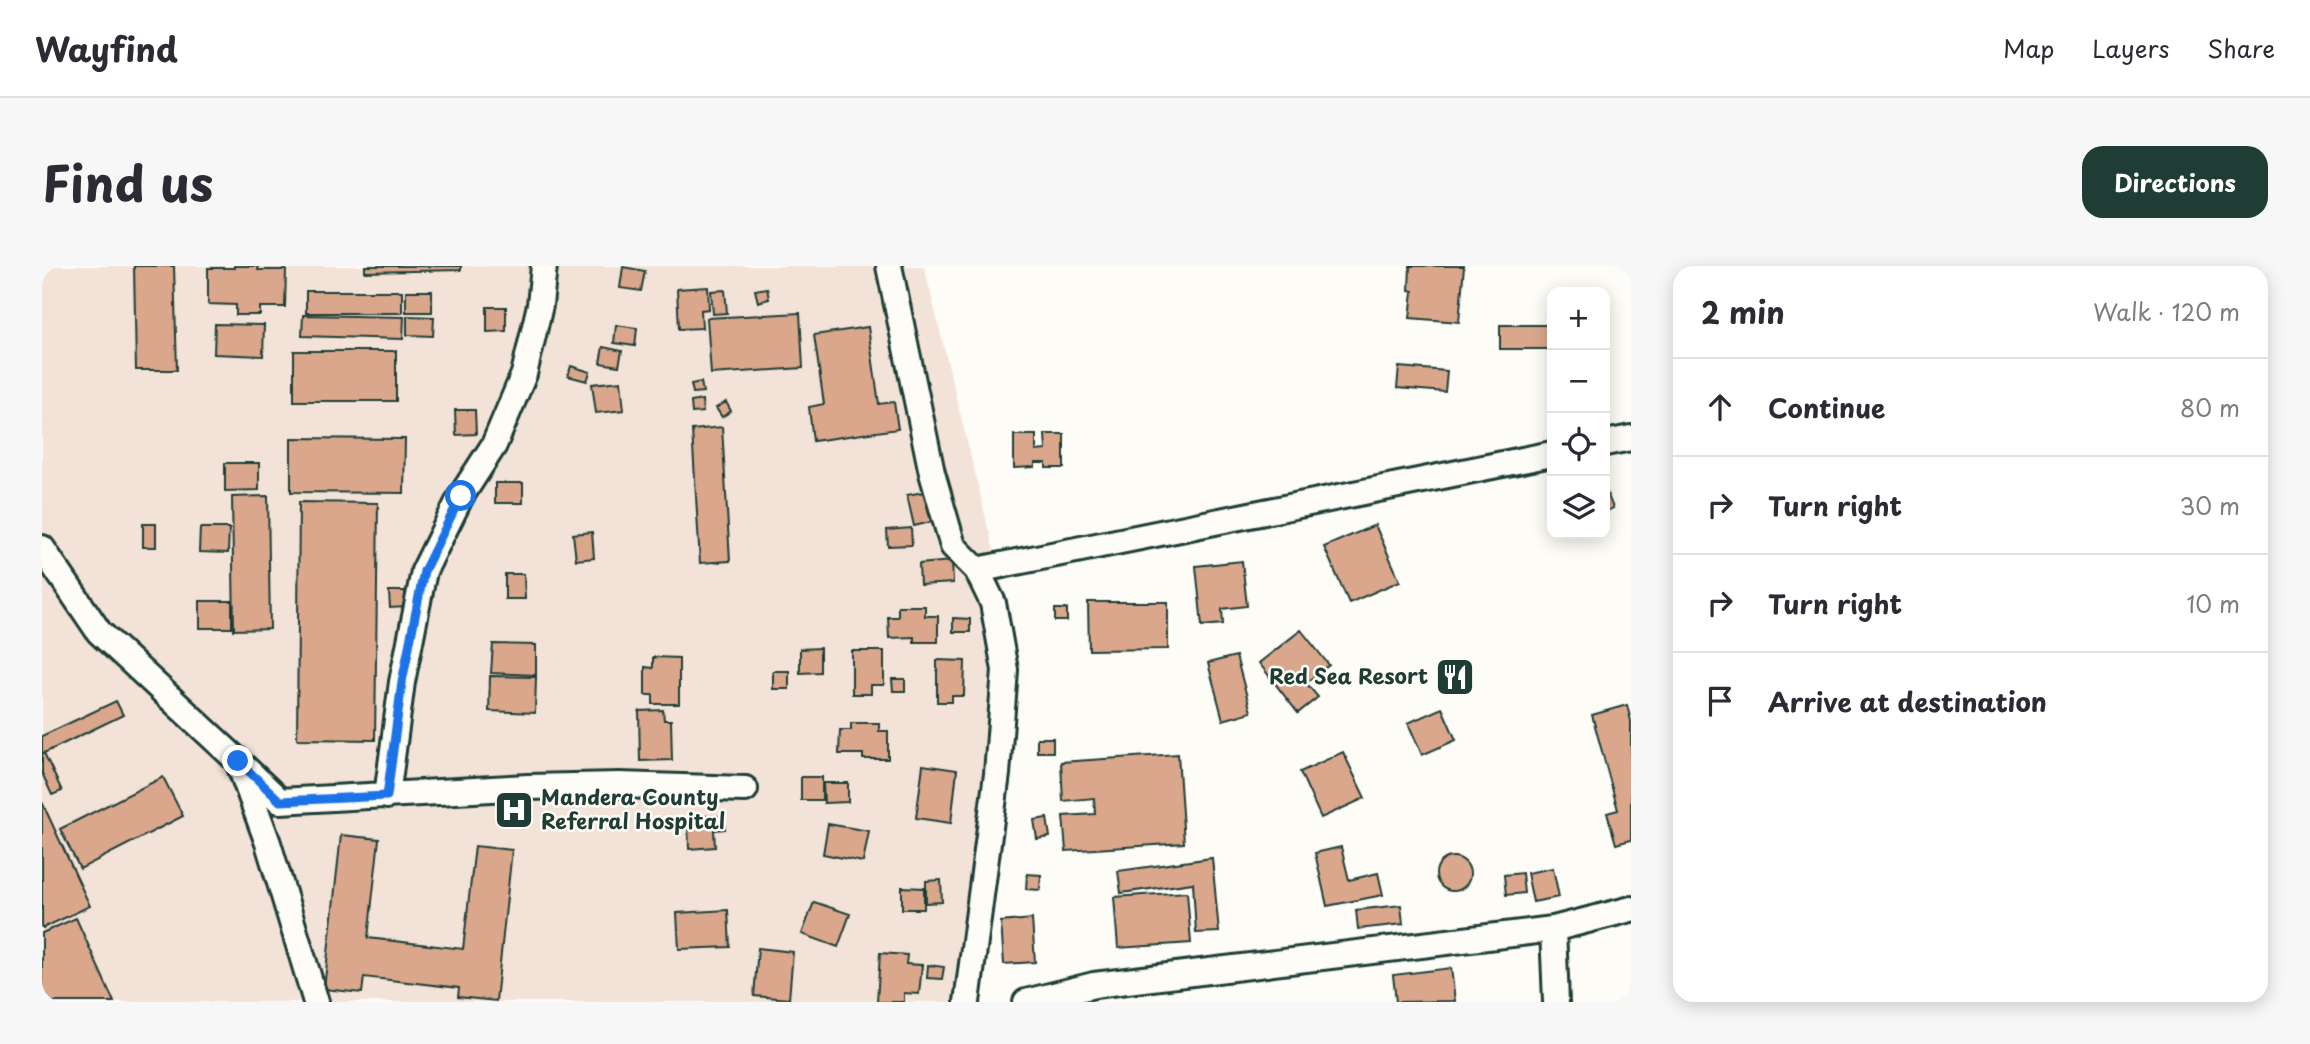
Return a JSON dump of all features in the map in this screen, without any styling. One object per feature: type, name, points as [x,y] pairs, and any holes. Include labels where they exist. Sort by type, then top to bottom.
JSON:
[{"type":"street","points":[[387,796],[402,682],[424,571],[461,496],[494,445],[524,374],[540,305],[544,266]]},
{"type":"street","points":[[889,266],[932,473],[953,545],[977,570],[993,603],[1005,670],[997,774],[967,1002]]},
{"type":"street","points":[[1610,442],[1631,438]]},
{"type":"street","points":[[977,570],[1547,455]]},
{"type":"street","points":[[42,548],[99,632],[280,801],[528,787],[606,785],[745,789]]},
{"type":"street","points":[[238,761],[268,842],[316,1002]]},
{"type":"street","points":[[1026,1002],[1094,985],[1553,929],[1631,909]]},
{"type":"street","points":[[1553,929],[1556,1002]]},
{"type":"shaded area","name":"Mandera County Referral Hospital","points":[[42,266],[924,266],[1010,617],[961,1002],[42,1002]]},
{"type":"building","points":[[134,266],[174,266],[177,370],[136,370]]},
{"type":"building","points":[[258,266],[258,270],[286,270],[285,307],[260,307],[260,315],[236,315],[236,305],[208,304],[208,268]]},
{"type":"building","points":[[365,266],[461,266],[461,270],[365,272]]},
{"type":"building","points":[[1410,266],[1464,266],[1459,322],[1410,318],[1413,291],[1409,290]]},
{"type":"building","points":[[623,267],[645,271],[641,291],[620,288]]},
{"type":"building","points":[[708,287],[709,309],[701,310],[702,328],[679,329],[677,289]]},
{"type":"building","points":[[767,288],[769,299],[758,302],[755,290]]},
{"type":"building","points":[[725,290],[727,313],[713,314],[711,291]]},
{"type":"building","points":[[306,291],[402,291],[402,313],[306,313]]},
{"type":"building","points":[[406,291],[432,291],[432,312],[406,312]]},
{"type":"building","points":[[487,307],[506,307],[506,331],[487,332]]},
{"type":"building","points":[[800,313],[803,368],[711,374],[707,318]]},
{"type":"building","points":[[303,315],[404,317],[403,339],[302,336]]},
{"type":"building","points":[[407,316],[434,317],[433,336],[407,335]]},
{"type":"building","points":[[215,324],[264,325],[263,356],[214,354]]},
{"type":"building","points":[[616,325],[637,328],[635,346],[614,343]]},
{"type":"building","points":[[1500,325],[1547,325],[1547,349],[1500,349]]},
{"type":"building","points":[[868,327],[879,404],[894,402],[898,429],[813,441],[809,407],[824,404],[814,335]]},
{"type":"building","points":[[603,347],[622,351],[619,366],[600,363]]},
{"type":"building","points":[[294,351],[396,351],[396,401],[294,401]]},
{"type":"building","points":[[571,366],[590,372],[587,381],[568,376]]},
{"type":"building","points":[[1399,367],[1447,371],[1445,392],[1397,388]]},
{"type":"building","points":[[621,381],[624,410],[596,413],[592,384]]},
{"type":"building","points":[[701,382],[703,392],[693,393],[691,384]]},
{"type":"building","points":[[702,400],[703,412],[692,413],[691,402]]},
{"type":"building","points":[[726,402],[731,411],[722,417],[716,408]]},
{"type":"building","points":[[455,410],[475,410],[476,434],[456,435]]},
{"type":"building","points":[[722,427],[730,561],[700,563],[692,430]]},
{"type":"building","points":[[1045,434],[1064,434],[1064,468],[1046,468],[1046,463],[1035,463],[1035,467],[1014,468],[1014,435],[1036,435],[1036,451],[1046,450]]},
{"type":"building","points":[[291,438],[405,439],[404,493],[291,492]]},
{"type":"building","points":[[225,463],[259,463],[259,490],[225,491]]},
{"type":"building","points":[[495,483],[523,483],[523,503],[495,503]]},
{"type":"building","points":[[924,492],[931,522],[914,526],[907,495]]},
{"type":"building","points":[[268,496],[270,629],[234,630],[232,497]]},
{"type":"building","points":[[299,502],[378,503],[375,740],[297,739]]},
{"type":"building","points":[[143,524],[156,524],[156,547],[143,547]]},
{"type":"building","points":[[1375,525],[1400,581],[1349,603],[1324,547]]},
{"type":"building","points":[[200,528],[229,528],[228,553],[199,552]]},
{"type":"building","points":[[911,528],[912,545],[888,546],[887,530]]},
{"type":"building","points":[[592,532],[594,558],[576,560],[573,534]]},
{"type":"building","points":[[952,561],[953,583],[920,585],[919,564]]},
{"type":"building","points":[[1242,561],[1247,606],[1222,609],[1223,624],[1202,626],[1196,566]]},
{"type":"building","points":[[505,574],[524,574],[525,599],[505,599]]},
{"type":"building","points":[[389,591],[405,591],[406,607],[390,608]]},
{"type":"building","points":[[200,601],[232,601],[232,628],[200,628]]},
{"type":"building","points":[[1088,602],[1168,602],[1168,649],[1089,650]]},
{"type":"building","points":[[898,606],[925,606],[925,616],[938,616],[938,642],[914,642],[914,637],[889,638],[888,617],[898,617]]},
{"type":"building","points":[[1055,609],[1067,609],[1067,621],[1055,621]]},
{"type":"building","points":[[953,618],[970,619],[970,632],[953,632]]},
{"type":"building","points":[[1301,630],[1329,665],[1306,683],[1318,697],[1298,713],[1259,663]]},
{"type":"building","points":[[493,644],[536,645],[536,675],[491,673]]},
{"type":"building","points":[[820,648],[820,672],[800,673],[800,649]]},
{"type":"building","points":[[852,651],[884,651],[884,685],[871,685],[871,694],[852,694]]},
{"type":"building","points":[[1236,656],[1251,712],[1223,720],[1208,663]]},
{"type":"building","points":[[653,657],[679,658],[679,704],[653,704],[653,695],[645,695],[645,667],[653,668]]},
{"type":"building","points":[[937,660],[965,661],[964,696],[952,696],[952,702],[937,702]]},
{"type":"building","points":[[773,671],[789,671],[789,689],[773,689]]},
{"type":"building","points":[[490,676],[536,677],[535,713],[489,711]]},
{"type":"building","points":[[892,679],[905,679],[905,691],[893,691]]},
{"type":"building","points":[[116,701],[123,715],[44,753],[62,791],[52,795],[42,773],[42,736]]},
{"type":"building","points":[[1627,705],[1631,721],[1631,840],[1616,844],[1607,813],[1618,810],[1592,715]]},
{"type":"building","points":[[1442,708],[1456,740],[1422,755],[1408,723]]},
{"type":"building","points":[[663,710],[664,720],[671,720],[672,760],[640,761],[639,711]]},
{"type":"building","points":[[851,723],[879,723],[879,731],[888,731],[888,759],[863,759],[863,754],[839,754],[840,730],[851,730]]},
{"type":"building","points":[[1037,738],[1053,738],[1053,752],[1037,752]]},
{"type":"building","points":[[1343,752],[1365,798],[1321,818],[1300,772]]},
{"type":"building","points":[[1178,754],[1184,843],[1066,851],[1063,816],[1095,814],[1094,798],[1063,801],[1061,762]]},
{"type":"building","points":[[923,765],[957,770],[951,823],[916,818]]},
{"type":"building","points":[[163,777],[183,816],[80,869],[60,829]]},
{"type":"building","points":[[801,777],[822,777],[822,800],[801,800]]},
{"type":"building","points":[[823,783],[848,783],[848,802],[824,803]]},
{"type":"building","points":[[42,802],[90,906],[43,928],[42,926]]},
{"type":"building","points":[[697,816],[725,816],[725,829],[714,830],[715,847],[689,849],[688,824],[697,823]]},
{"type":"building","points":[[1047,818],[1050,837],[1037,839],[1034,820]]},
{"type":"building","points":[[828,824],[869,831],[863,862],[823,854]]},
{"type":"building","points":[[341,835],[379,839],[368,938],[463,949],[475,846],[512,850],[496,1001],[458,997],[459,988],[364,977],[362,993],[324,989]]},
{"type":"building","points":[[1341,847],[1349,880],[1378,873],[1383,895],[1327,906],[1315,853]]},
{"type":"building","points":[[1453,857],[1465,862],[1470,874],[1465,886],[1453,891],[1441,886],[1436,874],[1441,862]]},
{"type":"building","points":[[1212,858],[1219,932],[1196,933],[1193,883],[1121,893],[1118,871]]},
{"type":"building","points":[[1553,868],[1559,897],[1533,902],[1527,873]]},
{"type":"building","points":[[1522,873],[1524,893],[1506,895],[1504,875]]},
{"type":"building","points":[[1027,874],[1041,875],[1040,890],[1026,889]]},
{"type":"building","points":[[941,880],[942,902],[926,903],[926,881]]},
{"type":"building","points":[[902,887],[924,888],[924,909],[902,909]]},
{"type":"building","points":[[1187,892],[1191,943],[1118,948],[1114,897]]},
{"type":"building","points":[[814,902],[850,914],[838,947],[802,934]]},
{"type":"building","points":[[1401,905],[1403,924],[1358,929],[1356,910]]},
{"type":"building","points":[[728,910],[730,947],[679,949],[677,913]]},
{"type":"building","points":[[76,918],[114,1002],[46,1002],[42,994],[42,933]]},
{"type":"building","points":[[1032,919],[1035,962],[1004,964],[1001,922]]},
{"type":"building","points":[[758,948],[793,952],[789,999],[754,996]]},
{"type":"building","points":[[880,953],[907,955],[906,964],[922,965],[919,994],[904,993],[904,1002],[877,1002]]},
{"type":"building","points":[[928,965],[944,967],[942,979],[927,978]]},
{"type":"building","points":[[1451,968],[1455,1001],[1396,1002],[1393,975]]},
{"type":"place","name":"Red Sea Resort","points":[[1455,677]]},
{"type":"place","name":"Mandera County Referral Hospital","points":[[514,810]]},
{"type":"route","points":[[238,761],[280,801],[387,796],[402,682],[424,571],[461,496]]}]
